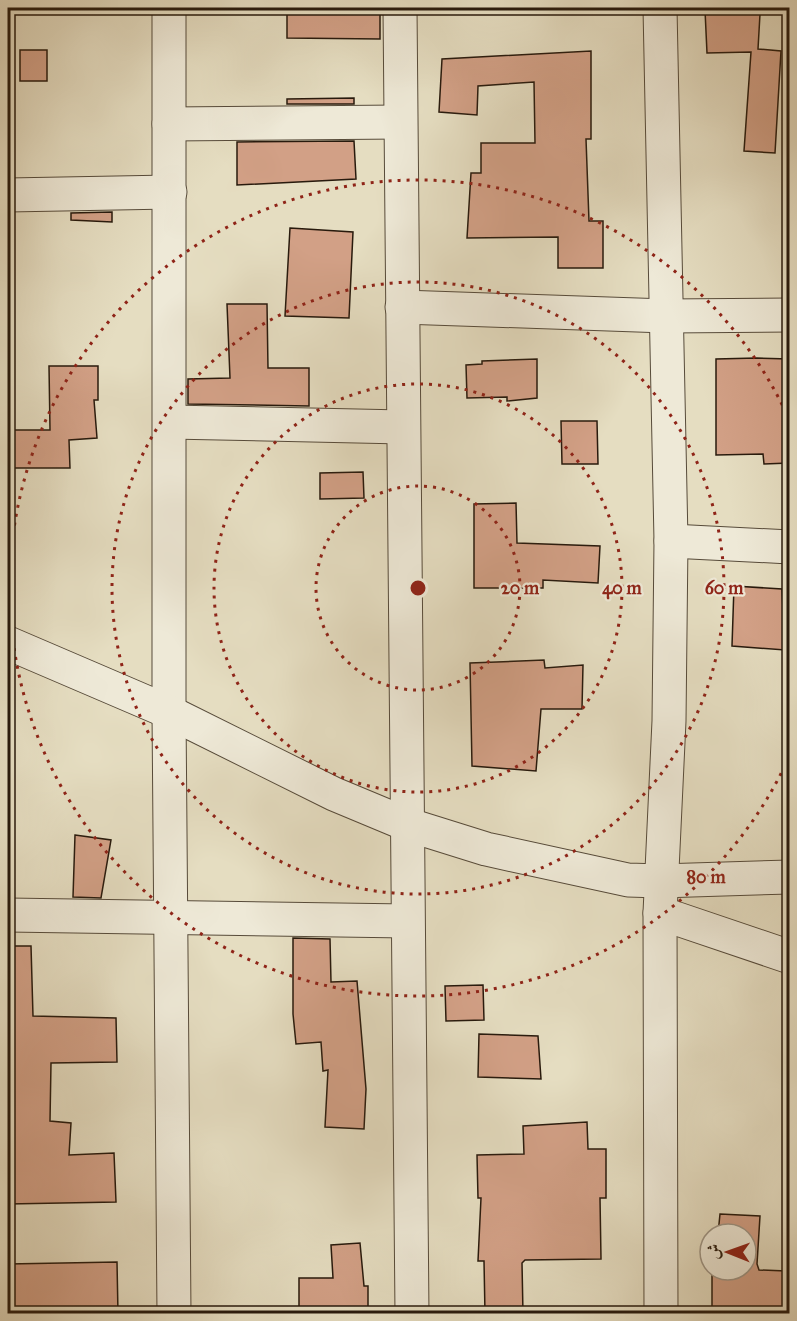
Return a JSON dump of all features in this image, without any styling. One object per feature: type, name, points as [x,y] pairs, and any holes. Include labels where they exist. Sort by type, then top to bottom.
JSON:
[{"type":"street","points":[[169,8],[169,712],[174,1314]]},
{"type":"street","points":[[400,8],[412,1314]]},
{"type":"street","points":[[660,8],[671,541],[669,721],[660,897],[661,1314]]},
{"type":"street","points":[[169,124],[400,122]]},
{"type":"street","points":[[8,195],[170,192]]},
{"type":"street","points":[[402,307],[666,316],[789,315]]},
{"type":"street","points":[[170,422],[403,427]]},
{"type":"street","points":[[671,541],[789,547]]},
{"type":"street","points":[[8,643],[169,712],[334,794],[406,824],[486,849],[599,875],[660,897],[789,957]]},
{"type":"street","points":[[660,897],[789,877]]},
{"type":"street","points":[[8,915],[407,921]]},
{"type":"building","points":[[287,8],[380,8],[380,39],[287,38]]},
{"type":"building","points":[[705,10],[760,14],[758,49],[781,51],[775,153],[744,151],[751,52],[707,53]]},
{"type":"building","points":[[20,50],[47,50],[47,81],[20,81]]},
{"type":"building","points":[[591,51],[591,139],[586,139],[589,221],[603,221],[603,268],[558,268],[558,237],[467,238],[471,173],[481,173],[481,143],[535,143],[534,82],[478,86],[477,115],[439,112],[442,59]]},
{"type":"building","points":[[354,98],[354,104],[287,104],[287,99]]},
{"type":"building","points":[[354,141],[356,179],[237,185],[237,142]]},
{"type":"building","points":[[112,212],[112,222],[71,220],[71,213]]},
{"type":"building","points":[[290,228],[353,232],[349,318],[285,316]]},
{"type":"building","points":[[227,304],[267,304],[268,368],[309,368],[309,406],[188,404],[188,379],[230,378]]},
{"type":"building","points":[[537,359],[537,398],[507,401],[507,397],[467,398],[466,365],[482,364],[482,361]]},
{"type":"building","points":[[716,359],[789,359],[789,463],[764,464],[763,454],[716,455]]},
{"type":"building","points":[[49,366],[98,366],[98,400],[94,400],[97,438],[69,440],[70,468],[8,468],[8,430],[50,430]]},
{"type":"building","points":[[561,421],[597,421],[598,464],[562,464]]},
{"type":"building","points":[[363,472],[364,498],[320,499],[320,473]]},
{"type":"building","points":[[516,503],[517,543],[600,546],[598,583],[543,580],[543,588],[474,588],[474,504]]},
{"type":"building","points":[[734,586],[782,589],[785,650],[732,646]]},
{"type":"building","points":[[544,660],[545,668],[583,665],[582,709],[541,709],[536,771],[472,766],[470,663]]},
{"type":"building","points":[[75,835],[111,840],[101,898],[73,897]]},
{"type":"building","points":[[293,938],[330,939],[331,982],[357,981],[366,1089],[364,1129],[325,1127],[328,1070],[323,1071],[321,1042],[296,1044],[293,1014]]},
{"type":"building","points":[[8,946],[31,946],[33,1016],[116,1018],[117,1062],[51,1063],[50,1121],[71,1123],[69,1155],[114,1153],[116,1202],[8,1204]]},
{"type":"building","points":[[483,985],[484,1020],[446,1021],[445,986]]},
{"type":"building","points":[[479,1034],[538,1036],[541,1079],[478,1077]]},
{"type":"building","points":[[587,1122],[588,1149],[606,1149],[606,1198],[600,1198],[601,1259],[525,1260],[522,1263],[523,1314],[485,1314],[484,1261],[478,1261],[481,1198],[478,1198],[477,1155],[524,1154],[523,1126]]},
{"type":"building","points":[[720,1214],[760,1216],[758,1248],[758,1222],[719,1222]]},
{"type":"building","points":[[360,1243],[364,1286],[368,1286],[368,1314],[325,1314],[325,1309],[299,1309],[299,1278],[333,1278],[331,1245]]},
{"type":"building","points":[[117,1262],[118,1314],[8,1314],[8,1264]]},
{"type":"building","points":[[758,1267],[759,1270],[786,1271],[784,1314],[712,1314],[712,1282],[758,1282]]}]
